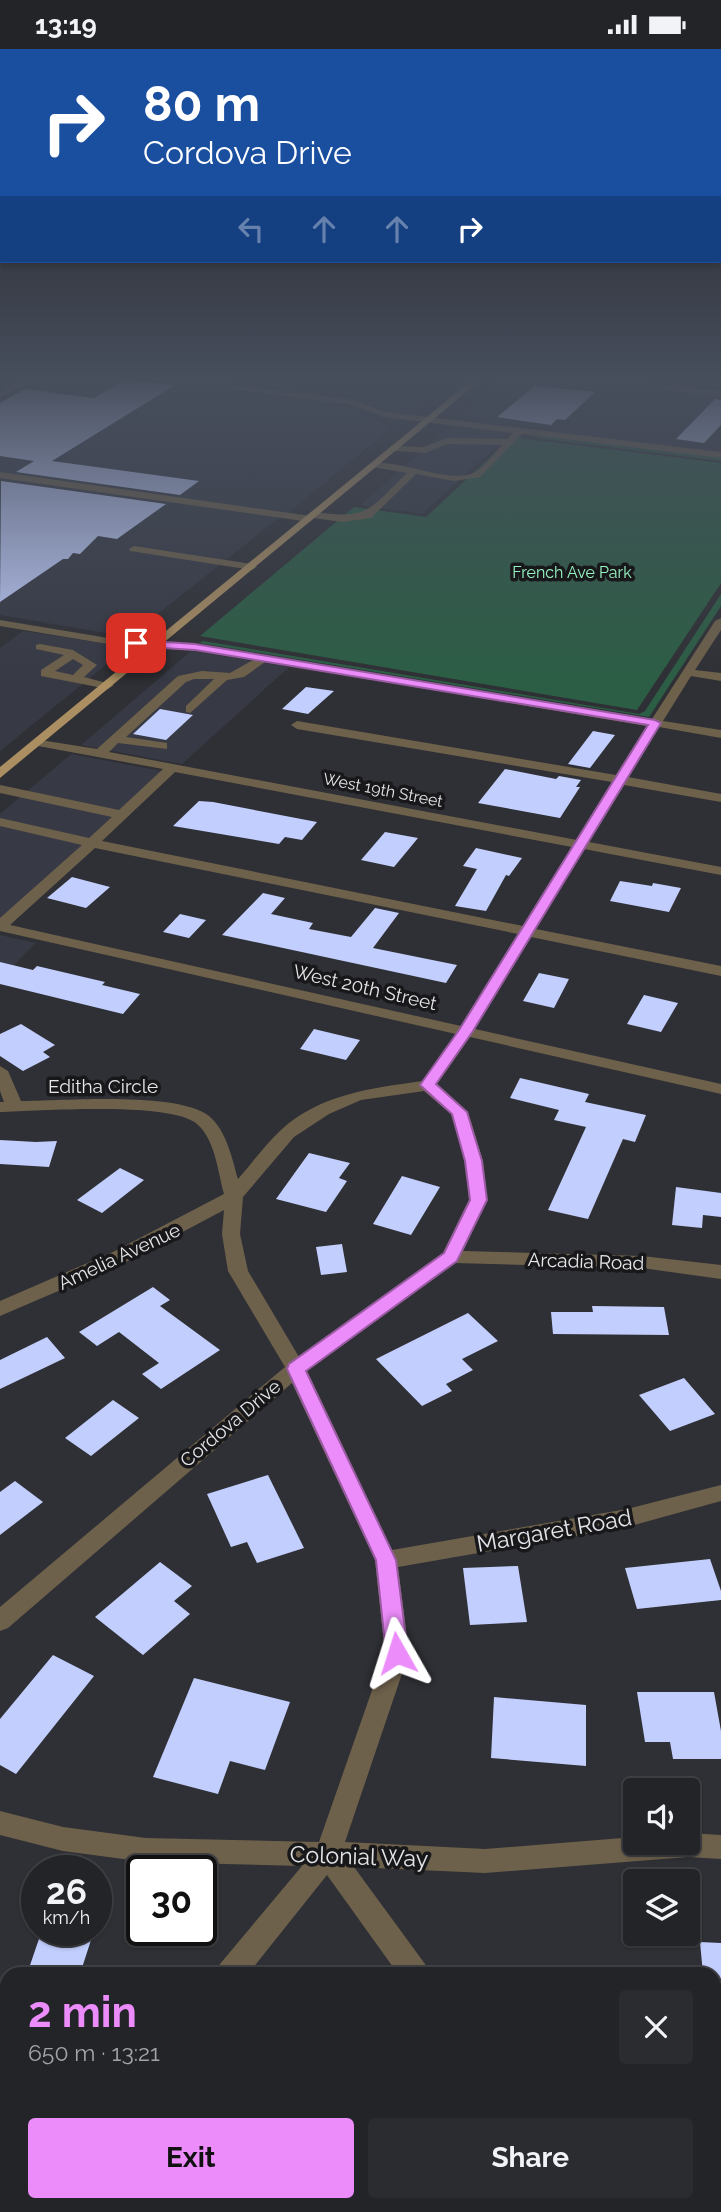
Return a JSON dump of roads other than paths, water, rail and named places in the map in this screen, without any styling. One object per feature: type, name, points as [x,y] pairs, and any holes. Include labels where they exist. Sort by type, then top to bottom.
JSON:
[{"type":"main road","points":[[0,774],[356,481]]},
{"type":"street","points":[[44,481],[342,519],[366,516],[406,481]]},
{"type":"street","points":[[131,504],[185,512]]},
{"type":"street","points":[[134,549],[252,567]]},
{"type":"street","points":[[0,623],[114,642],[195,647],[721,734]]},
{"type":"street","points":[[428,1085],[466,1031],[655,723],[720,624]]},
{"type":"street","points":[[60,633],[40,647],[78,658],[91,666],[68,677]]},
{"type":"street","points":[[78,658],[65,658],[45,673],[108,685]]},
{"type":"street","points":[[99,754],[182,679],[191,675],[222,678],[242,676],[262,658]]},
{"type":"street","points":[[688,672],[721,677]]},
{"type":"street","points":[[190,709],[222,678]]},
{"type":"street","points":[[298,726],[582,772],[620,782],[721,799]]},
{"type":"street","points":[[116,739],[162,746]]},
{"type":"street","name":"West 19th Street","points":[[38,742],[721,871]]},
{"type":"street","points":[[0,927],[173,768]]},
{"type":"street","points":[[0,789],[122,815]]},
{"type":"street","points":[[0,822],[721,971]]},
{"type":"street","name":"West 20th Street","points":[[0,927],[721,1089]]},
{"type":"street","points":[[0,1071],[7,1107]]},
{"type":"street","name":"Amelia Avenue","points":[[0,1309],[92,1272],[191,1222],[234,1196],[288,1133],[323,1111],[357,1095],[428,1085]]},
{"type":"street","name":"Cordova Drive","points":[[0,1621],[296,1369],[451,1257],[478,1200],[474,1161],[459,1112],[428,1085]]},
{"type":"street","name":"Editha Circle","points":[[7,1107],[103,1105],[176,1108],[203,1119],[218,1141],[234,1196]]},
{"type":"street","points":[[234,1196],[231,1234],[238,1271],[296,1369],[386,1560],[397,1653],[327,1854],[236,1967]]},
{"type":"street","name":"Arcadia Road","points":[[451,1257],[642,1262],[721,1272]]},
{"type":"street","name":"Margaret Road","points":[[386,1560],[627,1518],[721,1493]]},
{"type":"street","name":"Colonial Way","points":[[0,1823],[63,1839],[146,1850],[485,1861],[688,1845],[721,1847]]},
{"type":"street","points":[[327,1854],[410,1967]]},
{"type":"park label","name":"French Ave Park","points":[[572,572]]}]
